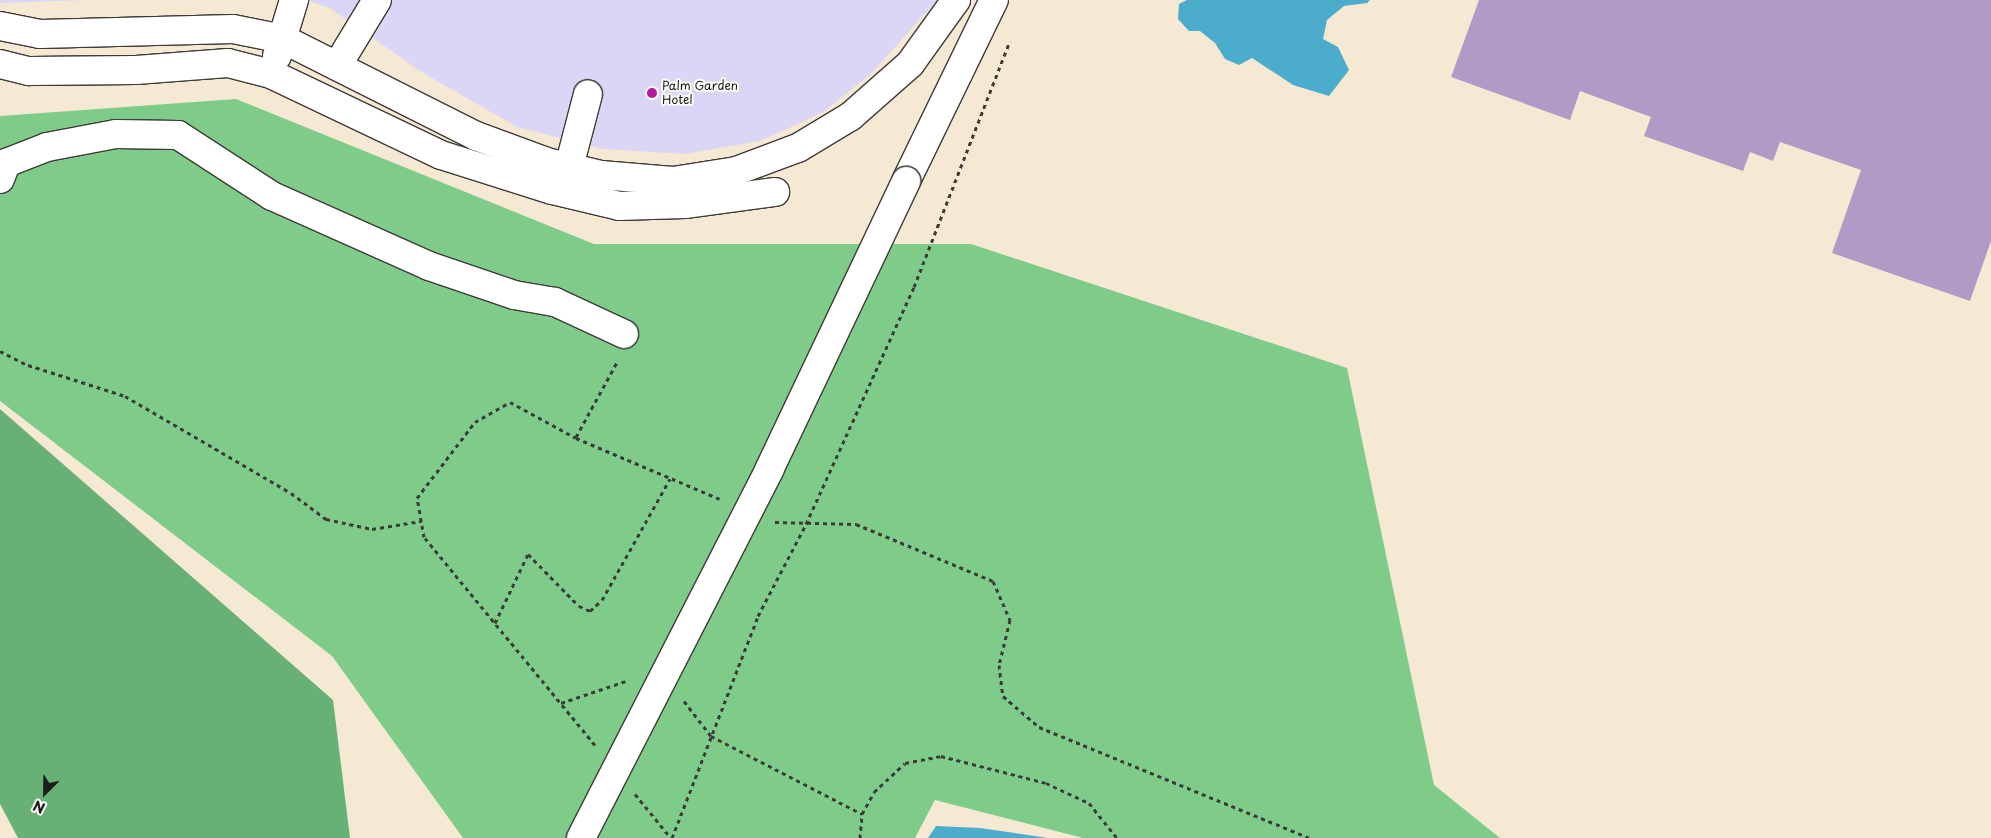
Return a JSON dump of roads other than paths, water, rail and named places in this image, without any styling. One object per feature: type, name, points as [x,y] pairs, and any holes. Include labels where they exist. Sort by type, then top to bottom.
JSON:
[{"type":"main road","points":[[271,74],[294,0]]},
{"type":"main road","points":[[337,66],[378,0]]},
{"type":"main road","points":[[0,26],[40,34],[233,28],[283,39],[476,136],[569,167],[601,175],[673,180],[736,171],[798,148],[851,116],[910,64],[956,0]]},
{"type":"main road","points":[[580,838],[769,470],[994,0]]},
{"type":"main road","points":[[0,64],[38,71],[136,70],[228,63],[271,74],[441,156],[552,190],[610,204],[685,204],[775,192]]},
{"type":"main road","points":[[569,167],[588,94]]},
{"type":"main road","points":[[2,167],[46,147],[82,139],[116,134],[178,135],[272,196],[429,266],[514,295],[555,302],[624,334]]},
{"type":"water","points":[[1187,0],[1370,0],[1367,3],[1344,6],[1327,20],[1323,39],[1338,47],[1349,70],[1329,96],[1293,85],[1252,58],[1239,65],[1225,59],[1215,43],[1200,31],[1189,31],[1178,19],[1179,4]]},
{"type":"water","points":[[936,826],[980,828],[1048,838],[928,838]]},
{"type":"place","name":"Palm Garden Hotel","points":[[652,93]]}]
